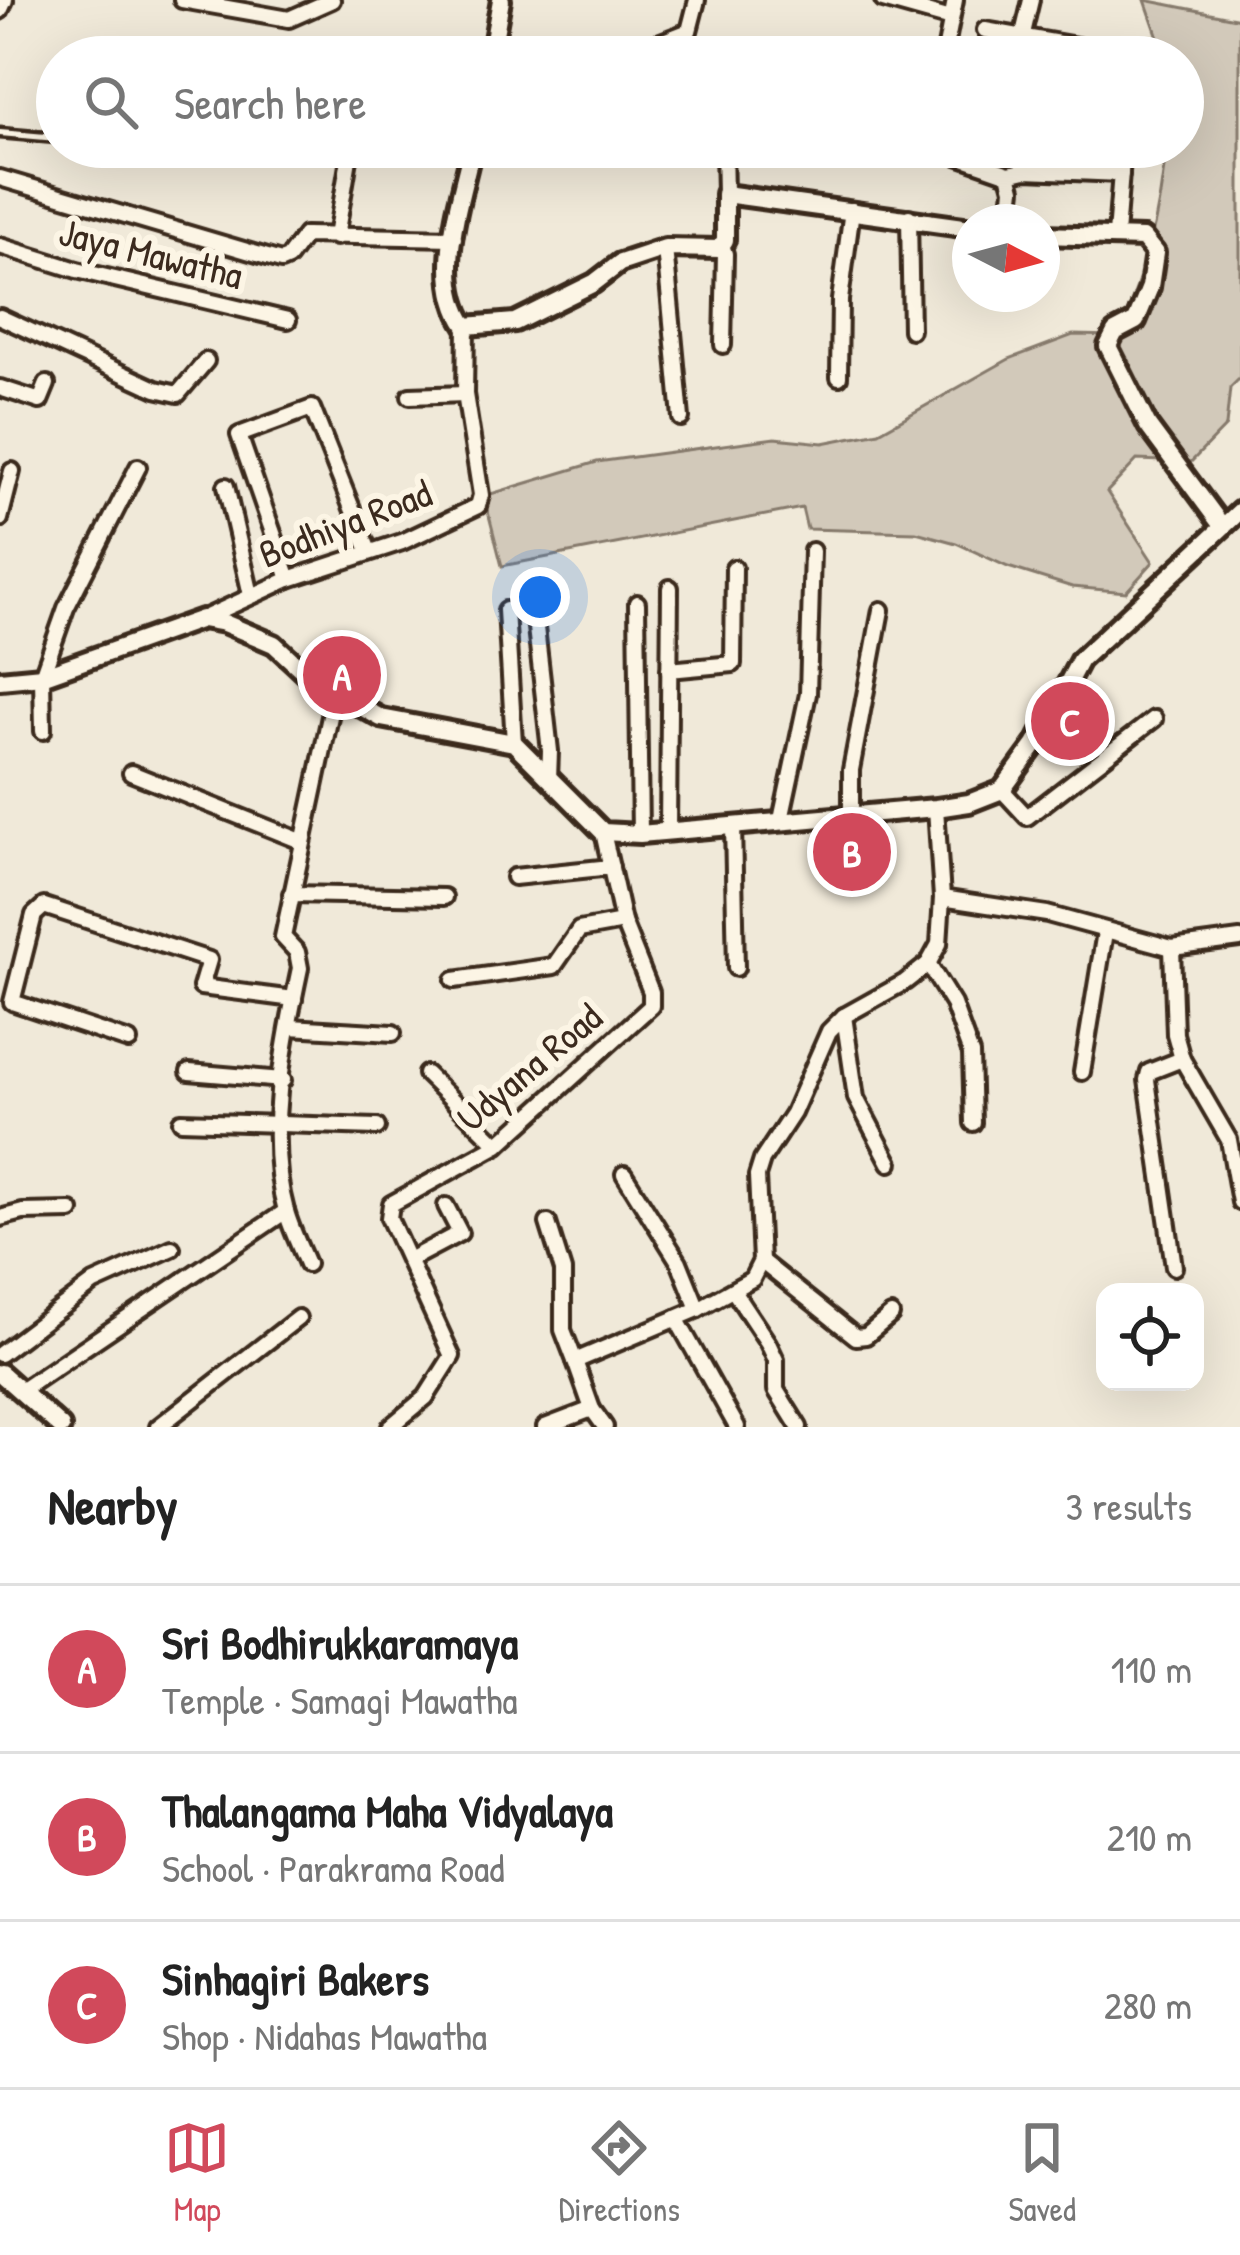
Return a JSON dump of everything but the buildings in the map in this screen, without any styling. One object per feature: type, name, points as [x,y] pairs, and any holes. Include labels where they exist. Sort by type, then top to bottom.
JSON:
[{"type":"street","points":[[0,11],[5,0]]},
{"type":"street","points":[[182,0],[290,19],[332,0]]},
{"type":"street","points":[[494,36],[501,0]]},
{"type":"street","points":[[677,36],[688,32],[697,0]]},
{"type":"street","points":[[884,0],[951,19]]},
{"type":"street","points":[[948,36],[955,0]]},
{"type":"street","points":[[1022,36],[1030,0]]},
{"type":"street","points":[[985,30],[1013,36]]},
{"type":"street","points":[[336,237],[345,168]]},
{"type":"street","points":[[468,168],[449,283],[453,308],[466,326],[515,322],[594,283],[620,263],[665,248],[719,249],[722,245]]},
{"type":"street","points":[[723,345],[724,168]]},
{"type":"street","points":[[992,168],[1009,174],[1026,170],[1121,174]]},
{"type":"street","points":[[1116,236],[1121,168]]},
{"type":"street","points":[[1009,174],[1011,204]]},
{"type":"street","points":[[0,178],[280,261],[288,258],[305,235],[454,238]]},
{"type":"street","points":[[725,194],[952,225]]},
{"type":"street","points":[[839,377],[840,300],[852,210]]},
{"type":"street","points":[[909,217],[911,331]]},
{"type":"street","points":[[1060,235],[1143,238],[1155,253],[1150,287],[1136,321],[1115,332],[1108,346],[1148,426],[1222,526]]},
{"type":"street","name":"Jaya Mawatha","points":[[0,245],[77,270],[288,320]]},
{"type":"street","points":[[665,248],[681,418]]},
{"type":"street","points":[[0,317],[156,389],[178,394],[206,362]]},
{"type":"street","name":"Bodhiya Road","points":[[202,620],[250,595],[402,542],[478,506],[481,495],[465,394],[466,326]]},
{"type":"street","points":[[0,388],[40,401],[47,384]]},
{"type":"street","points":[[410,396],[465,394]]},
{"type":"street","points":[[289,579],[239,435],[312,408],[369,551]]},
{"type":"street","points":[[43,731],[42,676],[66,608],[138,467]]},
{"type":"street","points":[[0,519],[12,471]]},
{"type":"street","points":[[226,486],[250,595]]},
{"type":"street","points":[[0,680],[42,676],[202,620],[224,623],[274,644],[313,680],[381,718],[514,743],[603,832],[640,834],[936,808],[969,803],[1002,790],[1035,745],[1080,660],[1240,512]]},
{"type":"street","points":[[781,820],[808,694],[812,551]]},
{"type":"street","points":[[669,670],[734,664],[734,568]]},
{"type":"street","points":[[668,831],[670,588]]},
{"type":"street","points":[[637,603],[640,834]]},
{"type":"street","points":[[506,610],[514,743]]},
{"type":"street","points":[[534,610],[549,779]]},
{"type":"street","points":[[851,814],[850,770],[881,610]]},
{"type":"street","points":[[307,1264],[286,1210],[278,1125],[300,968],[297,952],[283,937],[335,693]]},
{"type":"street","points":[[1002,790],[1027,817],[1154,719]]},
{"type":"street","points":[[131,772],[301,841]]},
{"type":"street","points":[[575,1361],[698,1309],[752,1279],[761,1261],[757,1176],[793,1113],[829,1030],[844,1016],[905,982],[928,964],[939,944],[942,898],[936,808]]},
{"type":"street","points":[[733,825],[736,968]]},
{"type":"street","name":"Udyana Road","points":[[390,1427],[426,1397],[452,1356],[389,1218],[391,1204],[498,1145],[651,1006],[651,992],[623,922],[603,832]]},
{"type":"street","points":[[514,877],[611,867]]},
{"type":"street","points":[[291,894],[444,897]]},
{"type":"street","points":[[942,898],[1046,914],[1172,948],[1240,939]]},
{"type":"street","points":[[129,1041],[11,1002],[34,915],[44,906],[209,960],[201,987],[294,999]]},
{"type":"street","points":[[454,980],[554,966],[579,930],[623,922]]},
{"type":"street","points":[[1082,1072],[1105,932]]},
{"type":"street","points":[[1172,948],[1175,1034],[1181,1059],[1229,1140],[1240,1202]]},
{"type":"street","points":[[928,964],[953,1004],[971,1054],[973,1123]]},
{"type":"street","points":[[844,1016],[856,1098],[890,1163]]},
{"type":"street","points":[[290,1027],[393,1033]]},
{"type":"street","points":[[1174,1267],[1147,1080],[1149,1072],[1181,1059]]},
{"type":"street","points":[[189,1072],[283,1080]]},
{"type":"street","points":[[426,1074],[498,1145]]},
{"type":"street","points":[[181,1121],[377,1127]]},
{"type":"street","points":[[624,1174],[679,1262],[698,1309]]},
{"type":"street","points":[[409,1260],[460,1233],[446,1206]]},
{"type":"street","points":[[22,1390],[286,1210]]},
{"type":"street","points":[[0,1218],[23,1212],[71,1211]]},
{"type":"street","points":[[548,1223],[563,1271],[563,1330],[592,1409],[605,1427]]},
{"type":"street","points":[[0,1354],[94,1283],[172,1248]]},
{"type":"street","points":[[761,1261],[856,1336],[866,1336],[891,1315]]},
{"type":"street","points":[[733,1290],[768,1343],[776,1360],[776,1390],[799,1427]]},
{"type":"street","points":[[158,1427],[298,1318]]},
{"type":"street","points":[[676,1318],[737,1427]]},
{"type":"street","points":[[0,1372],[61,1427]]},
{"type":"street","points":[[545,1427],[592,1409]]},
{"type":"lane","points":[[0,133],[36,136]]},
{"type":"shaded area","points":[[1145,0],[1240,19],[1240,378],[1230,388],[1226,426],[1191,462],[1137,460],[1107,492],[1153,562],[1126,592],[1072,587],[916,532],[807,529],[802,508],[502,566],[484,496],[597,462],[775,438],[823,443],[879,432],[1009,359],[1073,335],[1118,336],[1150,243],[1163,168],[1204,168],[1204,36],[1158,36]]},
{"type":"place","name":"Sri Bodhirukkaramaya","points":[[342,675]]},
{"type":"place","name":"Sinhagiri Bakers","points":[[1070,721]]},
{"type":"place","name":"Thalangama Maha Vidyalaya","points":[[852,852]]}]
